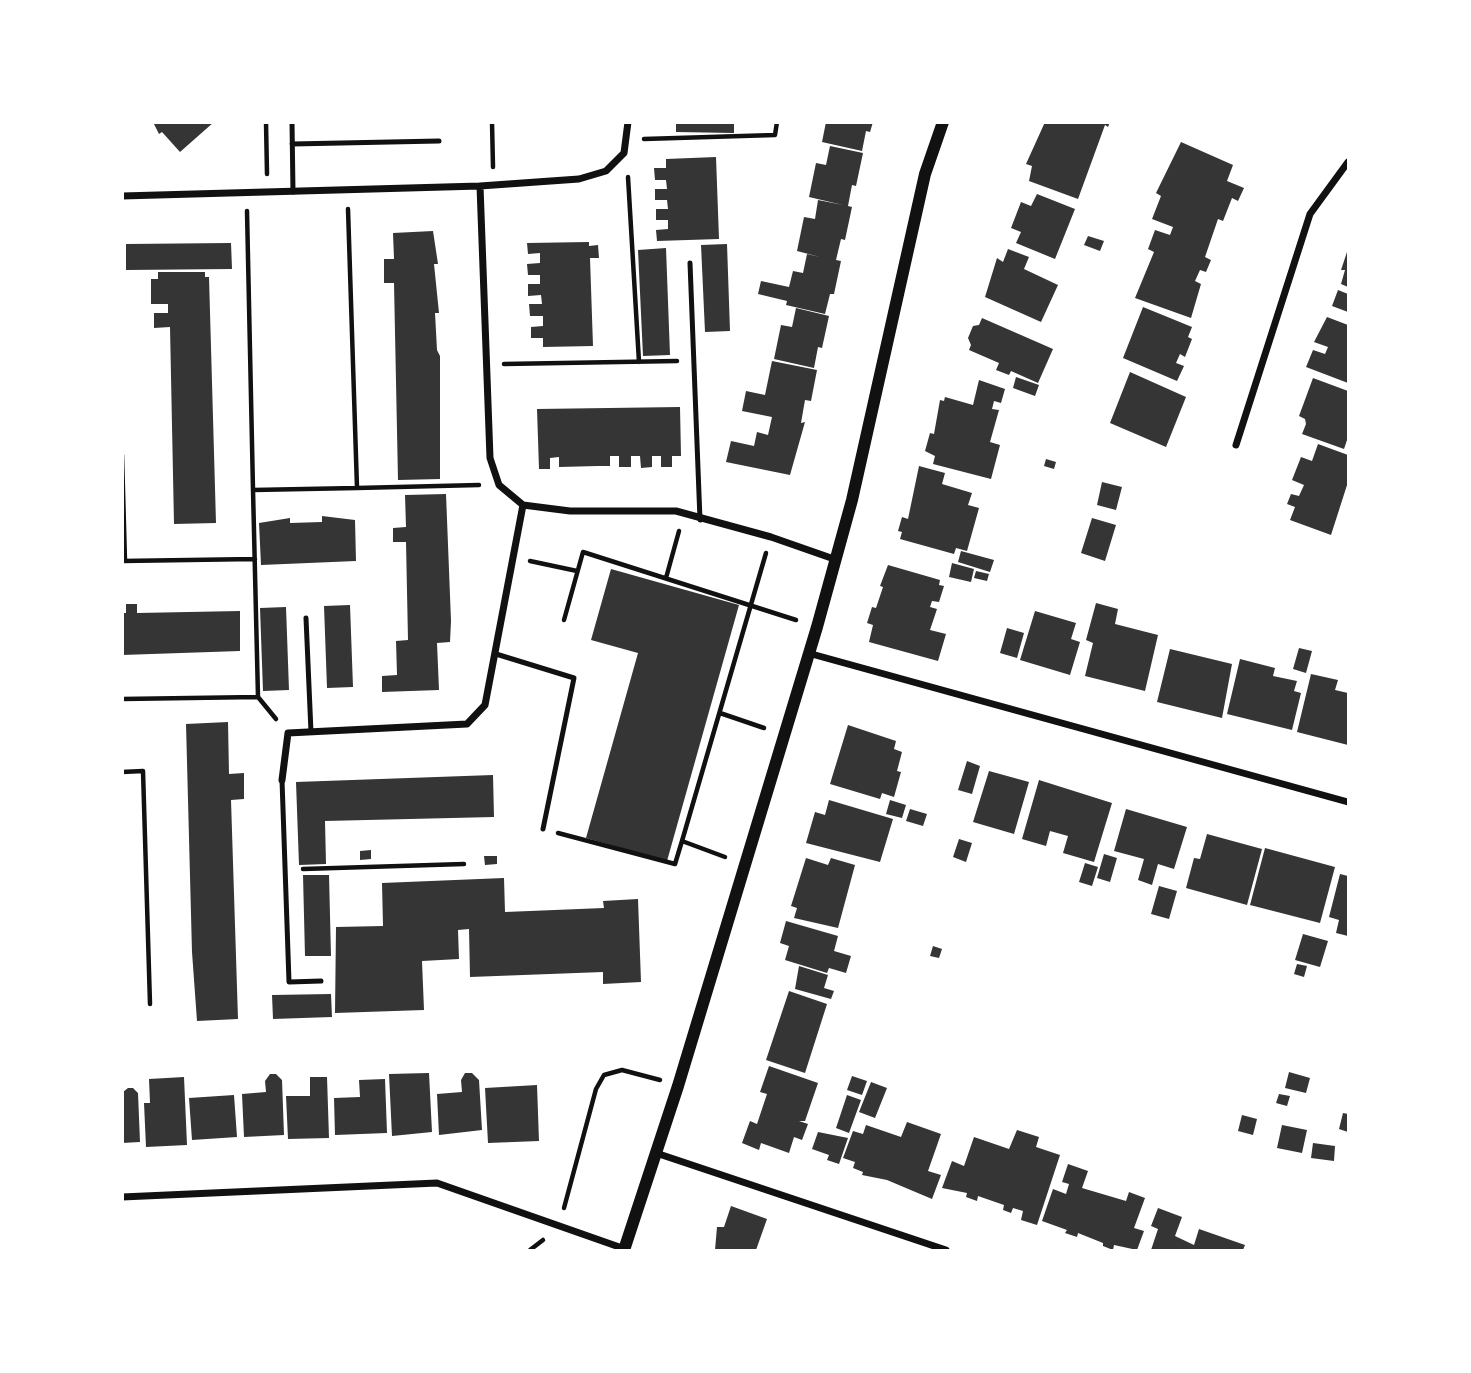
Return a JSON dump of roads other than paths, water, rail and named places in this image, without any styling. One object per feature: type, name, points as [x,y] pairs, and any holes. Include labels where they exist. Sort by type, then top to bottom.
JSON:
[{"type":"street","points":[[122,196],[480,186],[579,180],[606,171],[624,153],[628,122]]},
{"type":"street","points":[[122,1197],[437,1183],[624,1250],[678,1086],[817,627],[852,500],[925,174],[943,122]]},
{"type":"street","points":[[1237,445],[1310,214],[1349,162]]},
{"type":"street","points":[[480,186],[490,458],[499,485],[523,505],[570,511],[683,513],[700,520],[771,537],[834,559]]},
{"type":"street","points":[[282,780],[288,733],[467,724],[485,705],[523,505]]},
{"type":"street","points":[[807,653],[1349,802]]},
{"type":"street","points":[[656,1153],[946,1251]]},
{"type":"lane","points":[[292,122],[293,192]]},
{"type":"lane","points":[[292,144],[439,141]]},
{"type":"lane","points":[[690,263],[700,520]]},
{"type":"lane","points":[[306,618],[311,732]]},
{"type":"lane","points":[[496,654],[574,678],[543,829]]},
{"type":"lane","points":[[282,780],[289,982],[321,981]]}]
